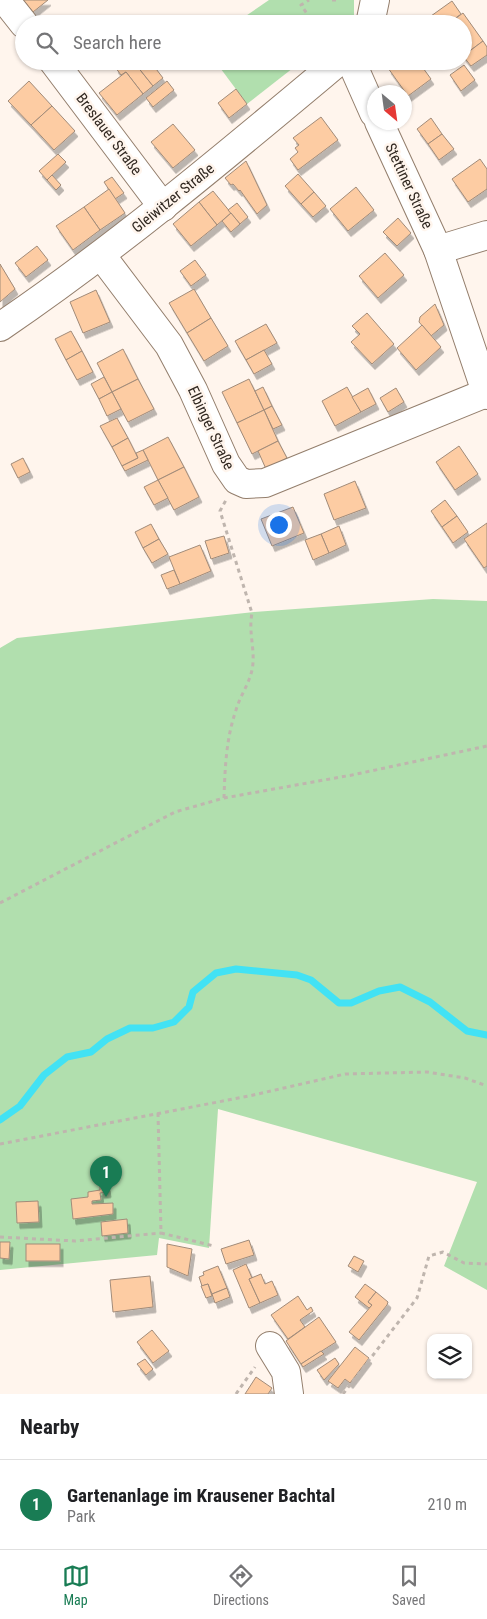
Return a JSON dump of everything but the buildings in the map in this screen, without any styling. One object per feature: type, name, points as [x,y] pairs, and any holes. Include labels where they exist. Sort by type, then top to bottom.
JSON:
[{"type":"street","points":[[5,0],[17,15]]},
{"type":"street","points":[[372,15],[375,0]]},
{"type":"street","name":"Breslauer Straße","points":[[61,70],[163,208]]},
{"type":"street","name":"Gleiwitzer Straße","points":[[0,327],[163,208],[328,70]]},
{"type":"street","points":[[355,70],[367,97]]},
{"type":"street","name":"Stettiner Straße","points":[[383,130],[438,250],[487,394]]},
{"type":"street","points":[[438,250],[487,236]]},
{"type":"street","name":"Elbinger Straße","points":[[101,255],[169,345],[193,390],[226,464],[237,480],[246,484],[265,483],[487,394]]},
{"type":"street","points":[[270,1346],[286,1372],[289,1394]]},
{"type":"path","points":[[308,15],[301,5],[309,0]]},
{"type":"path","points":[[224,798],[226,750],[235,710],[251,672],[254,654],[249,628],[252,613],[220,511],[237,480]]},
{"type":"path","points":[[0,903],[176,812],[224,798],[487,746]]},
{"type":"path","points":[[0,1144],[249,1096],[345,1074],[427,1072],[465,1078],[487,1086]]},
{"type":"path","points":[[158,1113],[161,1233]]},
{"type":"path","points":[[0,1237],[75,1241],[161,1233],[214,1246]]},
{"type":"path","points":[[343,1394],[416,1298],[429,1256],[443,1252],[464,1262],[487,1264]]},
{"type":"path","points":[[236,1394],[270,1346]]},
{"type":"green space","points":[[269,0],[354,0],[354,15],[247,15]]},
{"type":"green space","points":[[222,70],[290,70],[247,104]]},
{"type":"green space","points":[[433,599],[487,601],[487,1290],[444,1266],[477,1182],[218,1109],[209,1248],[159,1238],[157,1255],[0,1270],[0,648],[17,638],[254,612]]},
{"type":"waterway","points":[[0,1120],[20,1106],[44,1075],[67,1057],[91,1052],[107,1039],[130,1028],[153,1028],[174,1022],[189,1007],[193,992],[216,973],[236,969],[297,975],[311,980],[339,1003],[351,1003],[379,991],[400,987],[430,1002],[467,1031],[487,1035]]},
{"type":"place","name":"Gartenanlage im Krausener Bachtal","points":[[106,1197]]}]
